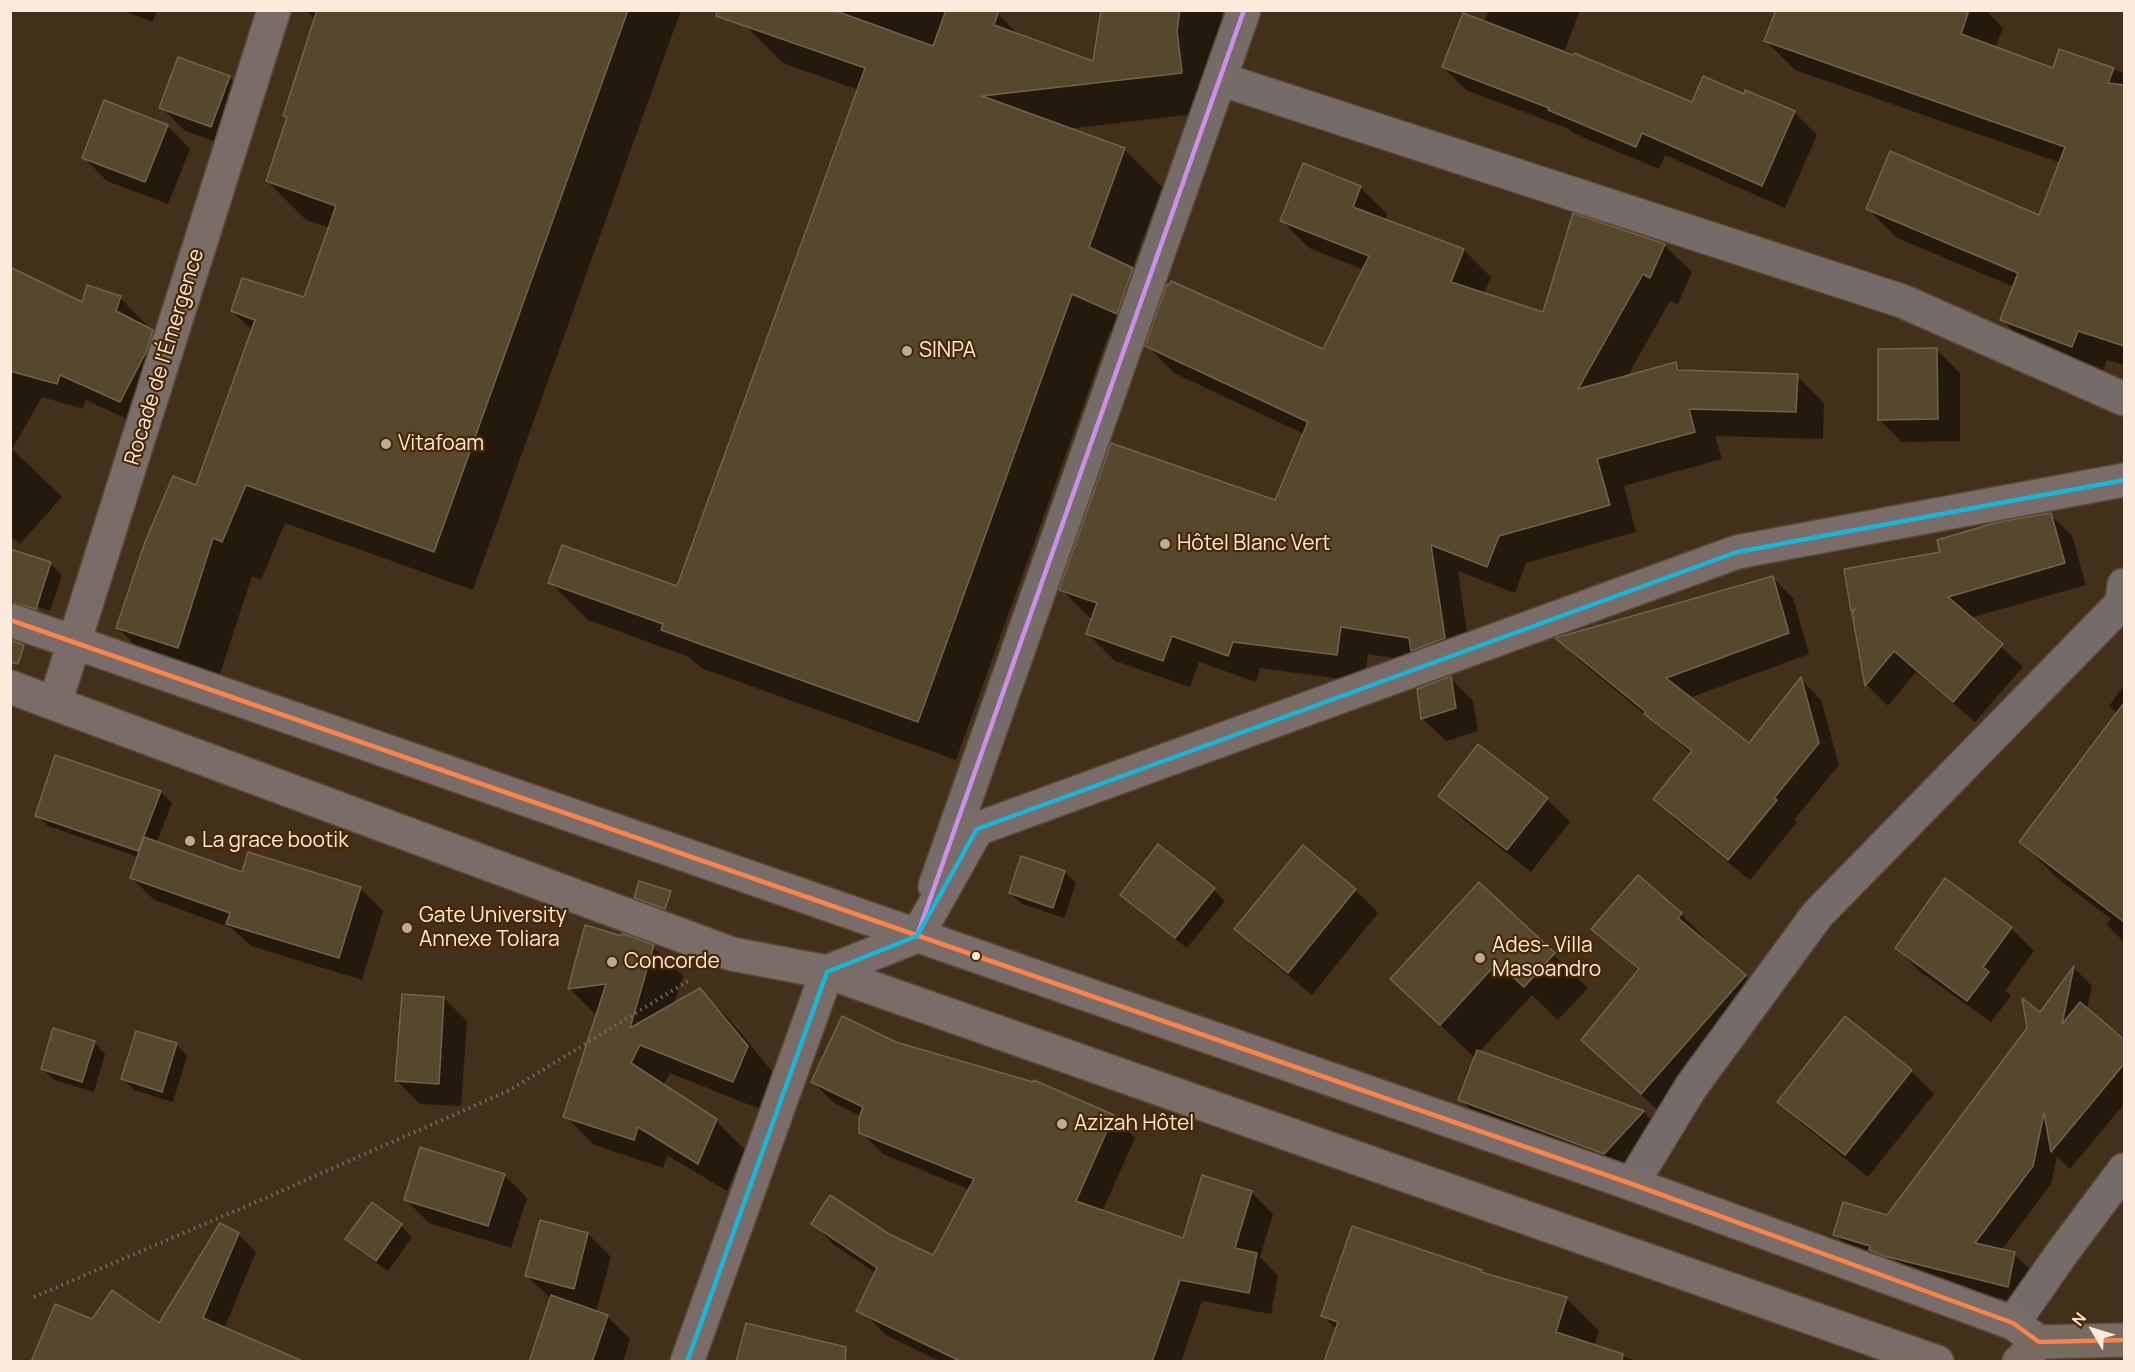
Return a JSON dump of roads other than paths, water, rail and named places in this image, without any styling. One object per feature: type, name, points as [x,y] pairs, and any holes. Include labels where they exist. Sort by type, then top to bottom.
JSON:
[{"type":"main road","name":"Rocade de l'Émergence","points":[[55,703],[274,10]]},
{"type":"main road","points":[[687,1362],[827,972],[917,936],[977,829],[1737,552],[2124,480]]},
{"type":"main road","points":[[10,620],[1632,1184],[2028,1347],[2124,1340]]},
{"type":"main road","points":[[10,687],[732,954],[827,972],[1937,1362]]},
{"type":"street","points":[[917,936],[1244,10]]},
{"type":"street","points":[[1220,79],[1902,301],[2124,399]]},
{"type":"street","points":[[1632,1184],[1690,1087],[1817,915],[2122,603],[2124,585]]},
{"type":"street","points":[[2028,1347],[2062,1253],[2124,1170]]},
{"type":"place","name":"SINPA","points":[[907,351]]},
{"type":"place","name":"Vitafoam","points":[[386,444]]},
{"type":"place","name":"Hôtel Blanc Vert","points":[[1165,544]]},
{"type":"place","name":"La grace bootik","points":[[190,841]]},
{"type":"place","name":"Gate University Annexe Toliara","points":[[407,928]]},
{"type":"place","name":"Ades- Villa Masoandro","points":[[1480,958]]},
{"type":"place","name":"Concorde","points":[[612,962]]},
{"type":"place","name":"Azizah Hôtel","points":[[1062,1124]]}]
